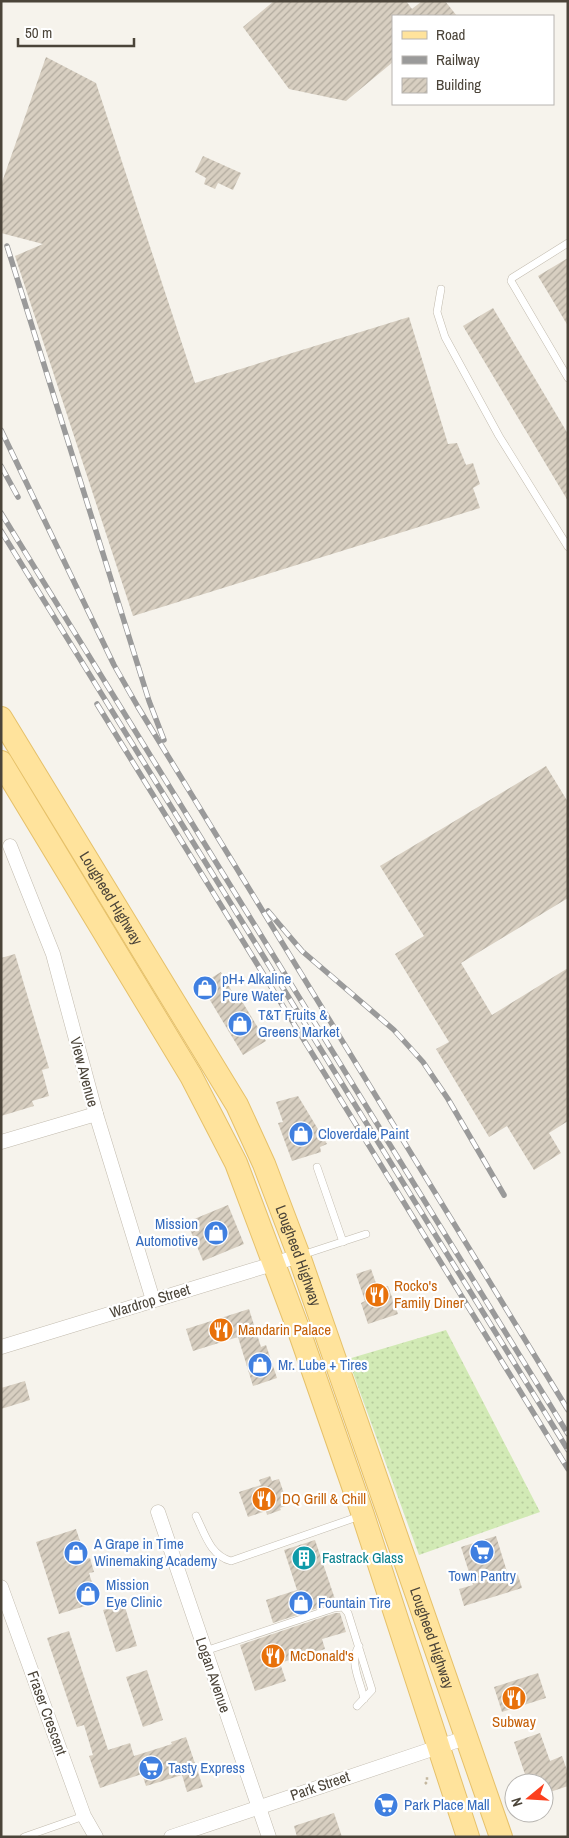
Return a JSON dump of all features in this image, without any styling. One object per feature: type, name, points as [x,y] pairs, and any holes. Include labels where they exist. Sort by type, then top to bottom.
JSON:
[{"type":"main road","name":"Lougheed Highway","points":[[1,718],[237,1106],[264,1164],[299,1256],[468,1737],[501,1837]]},
{"type":"main road","name":"Lougheed Highway","points":[[1,762],[218,1125],[236,1163],[298,1328],[363,1515],[468,1837]]},
{"type":"street","name":"View Avenue","points":[[10,846],[52,954],[96,1114],[153,1300]]},
{"type":"street","points":[[1,1142],[96,1114]]},
{"type":"street","name":"Wardrop Street","points":[[1,1347],[299,1256]]},
{"type":"street","name":"Logan Avenue","points":[[158,1512],[269,1837]]},
{"type":"street","name":"Fraser Crescent","points":[[1,1587],[84,1816],[96,1837]]},
{"type":"street","name":"Park Street","points":[[172,1837],[468,1737]]},
{"type":"lane","points":[[568,243],[512,278],[511,281],[568,378]]},
{"type":"lane","points":[[441,289],[437,312],[445,337],[499,436],[568,547]]},
{"type":"lane","points":[[317,1167],[343,1242]]},
{"type":"lane","points":[[299,1256],[366,1234]]},
{"type":"lane","points":[[196,1516],[214,1553],[231,1561],[363,1515]]},
{"type":"lane","points":[[205,1651],[334,1608],[343,1607],[348,1613],[372,1690],[357,1706]]},
{"type":"lane","points":[[24,1837],[84,1816]]},
{"type":"path","points":[[425,1784],[427,1782],[427,1772]]},
{"type":"green space","points":[[446,1330],[540,1512],[419,1555],[348,1359]]},
{"type":"building","points":[[274,1],[406,1],[412,9],[422,1],[445,1],[456,15],[392,15],[392,63],[346,101],[289,89],[243,27]]},
{"type":"building","points":[[46,57],[96,83],[195,383],[409,317],[448,444],[457,443],[466,465],[473,463],[480,484],[473,488],[480,508],[133,616],[15,256],[43,244],[1,233],[1,185]]},
{"type":"building","points":[[203,156],[241,173],[233,190],[218,183],[215,189],[204,184],[206,178],[195,172]]},
{"type":"building","points":[[568,258],[568,326],[538,276]]},
{"type":"building","points":[[493,308],[568,434],[568,501],[463,326]]},
{"type":"building","points":[[546,766],[568,802],[568,898],[461,963],[492,1015],[568,968],[568,1121],[549,1133],[561,1153],[534,1170],[507,1126],[489,1137],[436,1049],[449,1042],[395,954],[424,936],[380,866]]},
{"type":"building","points":[[15,954],[49,1068],[42,1070],[49,1096],[32,1101],[34,1106],[1,1116],[1,958]]},
{"type":"building","name":"T&T Fruits & Greens Market","points":[[221,972],[234,995],[237,993],[266,1041],[243,1055],[202,987],[209,982],[208,980]]},
{"type":"building","name":"Cloverdale Paint","points":[[298,1096],[327,1144],[320,1147],[321,1152],[292,1161],[278,1123],[283,1122],[276,1102]]},
{"type":"building","name":"Mission Automotive","points":[[228,1205],[244,1244],[203,1261],[187,1222]]},
{"type":"building","name":"Rocko's Family Diner","points":[[371,1269],[378,1289],[388,1286],[398,1314],[368,1324],[361,1303],[365,1301],[356,1274]]},
{"type":"building","points":[[249,1309],[261,1347],[266,1345],[277,1378],[253,1386],[238,1337],[193,1351],[186,1329]]},
{"type":"building","points":[[25,1381],[30,1400],[1,1409],[1,1388]]},
{"type":"building","name":"DQ Grill & Chill","points":[[270,1476],[272,1481],[279,1479],[288,1505],[280,1508],[281,1510],[267,1515],[266,1511],[248,1517],[239,1492],[261,1485],[259,1480]]},
{"type":"building","points":[[76,1529],[86,1559],[90,1558],[94,1572],[89,1573],[98,1602],[59,1614],[36,1542]]},
{"type":"building","points":[[496,1536],[508,1575],[517,1572],[522,1588],[464,1606],[459,1589],[473,1585],[461,1547]]},
{"type":"building","points":[[315,1540],[336,1602],[273,1623],[266,1600],[297,1590],[284,1550]]},
{"type":"building","points":[[124,1604],[137,1646],[116,1652],[103,1610]]},
{"type":"building","name":"McDonald's","points":[[335,1613],[340,1613],[346,1632],[322,1639],[325,1649],[280,1663],[286,1681],[255,1691],[240,1645]]},
{"type":"building","points":[[69,1631],[108,1750],[130,1743],[134,1756],[172,1744],[171,1742],[186,1737],[203,1787],[187,1792],[182,1775],[146,1786],[142,1774],[100,1788],[89,1756],[93,1755],[84,1725],[77,1727],[47,1638]]},
{"type":"building","points":[[147,1670],[163,1720],[143,1727],[126,1677]]},
{"type":"building","points":[[538,1673],[546,1698],[502,1712],[494,1687]]},
{"type":"building","points":[[540,1733],[550,1761],[562,1756],[568,1773],[568,1786],[554,1791],[554,1773],[525,1773],[514,1742]]},
{"type":"building","points":[[334,1813],[342,1837],[297,1837],[294,1826]]},
{"type":"railway","points":[[7,246],[149,701],[164,740]]},
{"type":"railway","points":[[1,430],[114,665],[138,707],[568,1410]]},
{"type":"railway","points":[[1,466],[18,497]]},
{"type":"railway","points":[[1,513],[568,1434]]},
{"type":"railway","points":[[1,531],[568,1450]]},
{"type":"railway","points":[[97,704],[568,1469]]},
{"type":"railway","points":[[268,911],[302,951],[394,1030],[423,1062],[448,1099],[504,1195]]},
{"type":"place","name":"pH+ Alkaline Pure Water","points":[[205,988]]},
{"type":"place","name":"T&T Fruits & Greens Market","points":[[240,1024]]},
{"type":"place","name":"Cloverdale Paint","points":[[301,1134]]},
{"type":"place","name":"Mission Automotive","points":[[216,1233]]},
{"type":"place","name":"Rocko's Family Diner","points":[[377,1295]]},
{"type":"place","name":"Mandarin Palace","points":[[221,1330]]},
{"type":"place","name":"Mr. Lube + Tires","points":[[260,1365]]},
{"type":"place","name":"DQ Grill & Chill","points":[[264,1499]]},
{"type":"place","name":"Town Pantry","points":[[482,1552]]},
{"type":"place","name":"A Grape in Time Winemaking Academy","points":[[76,1553]]},
{"type":"place","name":"Fastrack Glass","points":[[304,1558]]},
{"type":"place","name":"Mission Eye Clinic","points":[[88,1594]]},
{"type":"place","name":"Fountain Tire","points":[[301,1603]]},
{"type":"place","name":"McDonald's","points":[[273,1656]]},
{"type":"place","name":"Subway","points":[[514,1698]]},
{"type":"place","name":"Tasty Express","points":[[151,1768]]},
{"type":"place","name":"Park Place Mall","points":[[386,1805]]}]
